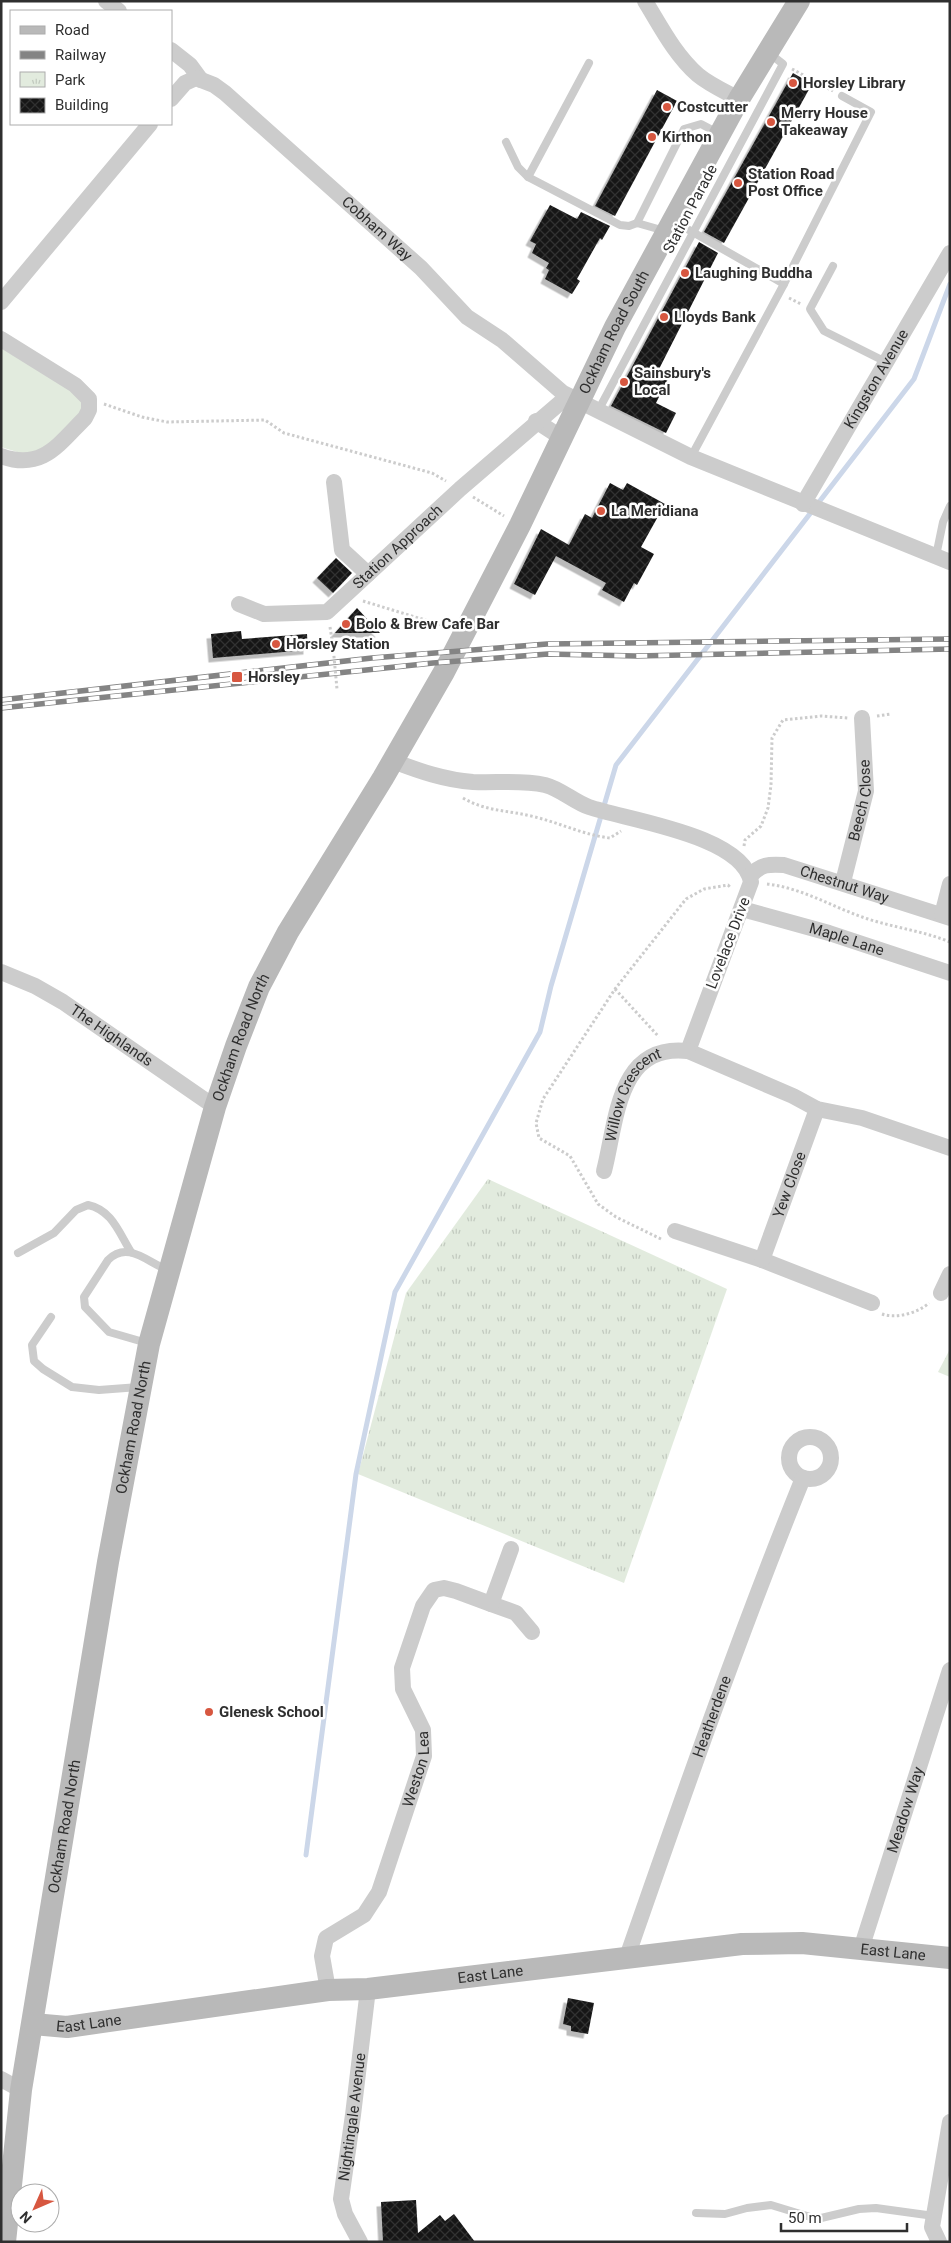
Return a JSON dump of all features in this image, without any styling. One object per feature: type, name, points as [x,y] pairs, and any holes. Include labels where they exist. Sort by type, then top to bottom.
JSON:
[{"type":"main road","name":"Ockham Road South","points":[[444,672],[520,526],[562,438],[582,403],[615,327],[739,99],[775,58],[799,1]]},
{"type":"main road","name":"Ockham Road North","points":[[5,2242],[21,2090],[108,1562],[149,1344],[169,1271],[215,1107],[259,986],[288,932],[393,761],[444,672]]},
{"type":"main road","name":"East Lane","points":[[33,2024],[67,2027],[328,1990],[368,1988],[627,1957],[772,1942],[950,1958]]},
{"type":"street","points":[[106,1],[118,10]]},
{"type":"street","points":[[645,1],[669,41],[699,76],[739,99]]},
{"type":"street","points":[[172,51],[190,65],[201,80]]},
{"type":"street","points":[[172,98],[185,83],[196,78],[201,80]]},
{"type":"street","name":"Cobham Way","points":[[201,80],[225,93],[312,170],[439,284],[467,317],[502,340],[582,403]]},
{"type":"street","points":[[1,302],[149,125]]},
{"type":"street","name":"Kingston Avenue","points":[[803,504],[950,253]]},
{"type":"street","points":[[1,339],[75,385],[89,399],[89,410],[85,418],[41,458],[27,462],[1,456]]},
{"type":"street","points":[[582,403],[691,457],[803,504],[943,559]]},
{"type":"street","name":"Station Approach","points":[[239,604],[264,614],[327,612],[536,421],[582,403]]},
{"type":"street","points":[[536,421],[562,438]]},
{"type":"street","points":[[334,482],[342,550],[368,574]]},
{"type":"street","name":"Beech Close","points":[[842,882],[866,791],[862,718]]},
{"type":"street","points":[[393,761],[425,774],[472,782],[520,782],[547,785],[592,808],[662,825],[713,842],[749,877]]},
{"type":"street","name":"Chestnut Way","points":[[749,877],[757,868],[767,864],[784,865],[946,916],[950,884]]},
{"type":"street","name":"Lovelace Drive","points":[[688,1051],[716,970],[744,904],[749,877]]},
{"type":"street","name":"Maple Lane","points":[[744,904],[950,973]]},
{"type":"street","name":"The Highlands","points":[[1,972],[36,986],[63,1002],[215,1107]]},
{"type":"street","name":"Willow Crescent","points":[[604,1171],[625,1082],[646,1058],[670,1049],[688,1051]]},
{"type":"street","points":[[688,1051],[786,1093],[817,1109],[862,1118],[950,1148]]},
{"type":"street","name":"Yew Close","points":[[762,1260],[817,1109]]},
{"type":"street","points":[[675,1231],[762,1260],[872,1303]]},
{"type":"street","points":[[941,1293],[950,1274]]},
{"type":"street","name":"Heatherdene","points":[[627,1957],[712,1713],[756,1595],[803,1478]]},
{"type":"street","points":[[491,1604],[511,1549]]},
{"type":"street","name":"Weston Lea","points":[[328,1990],[322,1956],[326,1938],[364,1915],[379,1892],[424,1756],[423,1730],[401,1679],[402,1668],[422,1606],[434,1590],[444,1588],[516,1613],[532,1632]]},
{"type":"street","name":"Meadow Way","points":[[861,1949],[950,1670]]},
{"type":"street","name":"Nightingale Avenue","points":[[360,2242],[345,2214],[341,2199],[368,1988]]},
{"type":"street","points":[[1,2080],[21,2090]]},
{"type":"street","points":[[939,2242],[932,2227],[950,2122]]},
{"type":"lane","name":"Station Parade","points":[[582,403],[693,232],[775,58]]},
{"type":"lane","points":[[528,177],[589,63]]},
{"type":"lane","points":[[691,457],[784,284],[871,112],[842,96]]},
{"type":"lane","points":[[637,222],[684,129],[702,124],[721,134]]},
{"type":"lane","points":[[506,142],[518,167],[528,177],[620,225],[629,226],[637,222],[670,226],[693,232],[784,284]]},
{"type":"lane","points":[[833,266],[810,309],[824,332],[886,362]]},
{"type":"lane","points":[[943,559],[943,522],[950,506]]},
{"type":"lane","points":[[18,1253],[54,1232],[76,1210],[88,1204],[105,1212],[112,1220],[131,1252]]},
{"type":"lane","points":[[149,1344],[109,1332],[83,1303],[84,1297],[108,1260],[118,1253],[131,1252],[169,1271]]},
{"type":"lane","points":[[51,1316],[32,1345],[34,1361],[42,1369],[72,1387],[84,1390],[141,1387]]},
{"type":"lane","points":[[696,2213],[725,2214],[747,2208],[771,2206],[817,2219],[859,2209],[876,2208],[934,2216]]},
{"type":"path","points":[[775,58],[842,96]]},
{"type":"path","points":[[779,293],[810,309]]},
{"type":"path","points":[[89,399],[142,417],[167,422],[265,420],[284,433],[432,473],[520,526]]},
{"type":"path","points":[[346,596],[465,632]]},
{"type":"path","points":[[333,646],[337,689]]},
{"type":"path","points":[[891,714],[862,718],[794,718],[783,720],[772,738],[771,785],[768,808],[761,826],[745,840],[743,850],[749,877],[809,894],[868,919],[923,932],[950,942]]},
{"type":"path","points":[[462,797],[496,811],[519,813],[590,835],[607,838]]},
{"type":"path","points":[[640,1229],[616,1217],[598,1204],[570,1156],[539,1138],[536,1123],[543,1098],[615,989],[686,899],[704,889],[728,885],[744,904]]},
{"type":"path","points":[[615,989],[670,1049]]},
{"type":"green space","points":[[1,348],[82,396],[82,413],[64,434],[30,456],[1,447]]},
{"type":"green space","points":[[488,1179],[727,1289],[624,1583],[358,1474],[406,1293]]},
{"type":"green space","points":[[950,1349],[950,1377],[938,1372]]},
{"type":"building","points":[[793,73],[812,84],[724,243],[704,232]]},
{"type":"building","points":[[657,90],[677,101],[615,216],[595,206]]},
{"type":"building","points":[[550,205],[577,219],[581,212],[610,226],[602,240],[600,238],[577,279],[580,281],[572,294],[545,279],[549,270],[546,268],[549,263],[532,253],[536,244],[530,241]]},
{"type":"building","points":[[699,242],[718,253],[657,373],[668,379],[656,403],[676,413],[666,433],[611,406]]},
{"type":"building","points":[[610,483],[623,490],[627,483],[665,504],[641,547],[654,554],[637,585],[634,583],[624,602],[602,590],[606,583],[556,556],[535,595],[514,584],[541,529],[569,545],[585,514],[592,518]]},
{"type":"building","points":[[336,558],[352,573],[333,593],[317,578]]},
{"type":"building","points":[[357,608],[380,633],[335,633]]},
{"type":"building","points":[[241,631],[242,639],[307,634],[308,650],[213,658],[211,634]]},
{"type":"building","points":[[568,1998],[594,2003],[588,2034],[571,2031],[571,2026],[563,2024]]},
{"type":"building","points":[[416,2200],[418,2233],[440,2215],[445,2221],[454,2214],[475,2242],[383,2242],[381,2202]]},
{"type":"waterway","points":[[306,1855],[356,1474],[395,1292],[540,1032],[551,986],[616,765],[914,379],[950,284]]},
{"type":"railway","points":[[1,700],[372,658],[547,644],[950,639]]},
{"type":"railway","points":[[1,708],[433,663],[548,654],[636,656],[950,649]]},
{"type":"place","name":"Horsley Library","points":[[793,83]]},
{"type":"place","name":"Costcutter","points":[[667,107]]},
{"type":"place","name":"Merry House Takeaway","points":[[771,122]]},
{"type":"place","name":"Kirthon","points":[[652,137]]},
{"type":"place","name":"Station Road Post Office","points":[[738,183]]},
{"type":"place","name":"Laughing Buddha","points":[[685,273]]},
{"type":"place","name":"Lloyds Bank","points":[[664,317]]},
{"type":"place","name":"Sainsbury's Local","points":[[624,382]]},
{"type":"place","name":"La Meridiana","points":[[601,511]]},
{"type":"place","name":"Bolo & Brew Cafe Bar","points":[[346,624]]},
{"type":"place","name":"Horsley Station","points":[[276,644]]},
{"type":"place","name":"Horsley","points":[[237,677]]},
{"type":"place","name":"Glenesk School","points":[[209,1712]]}]
